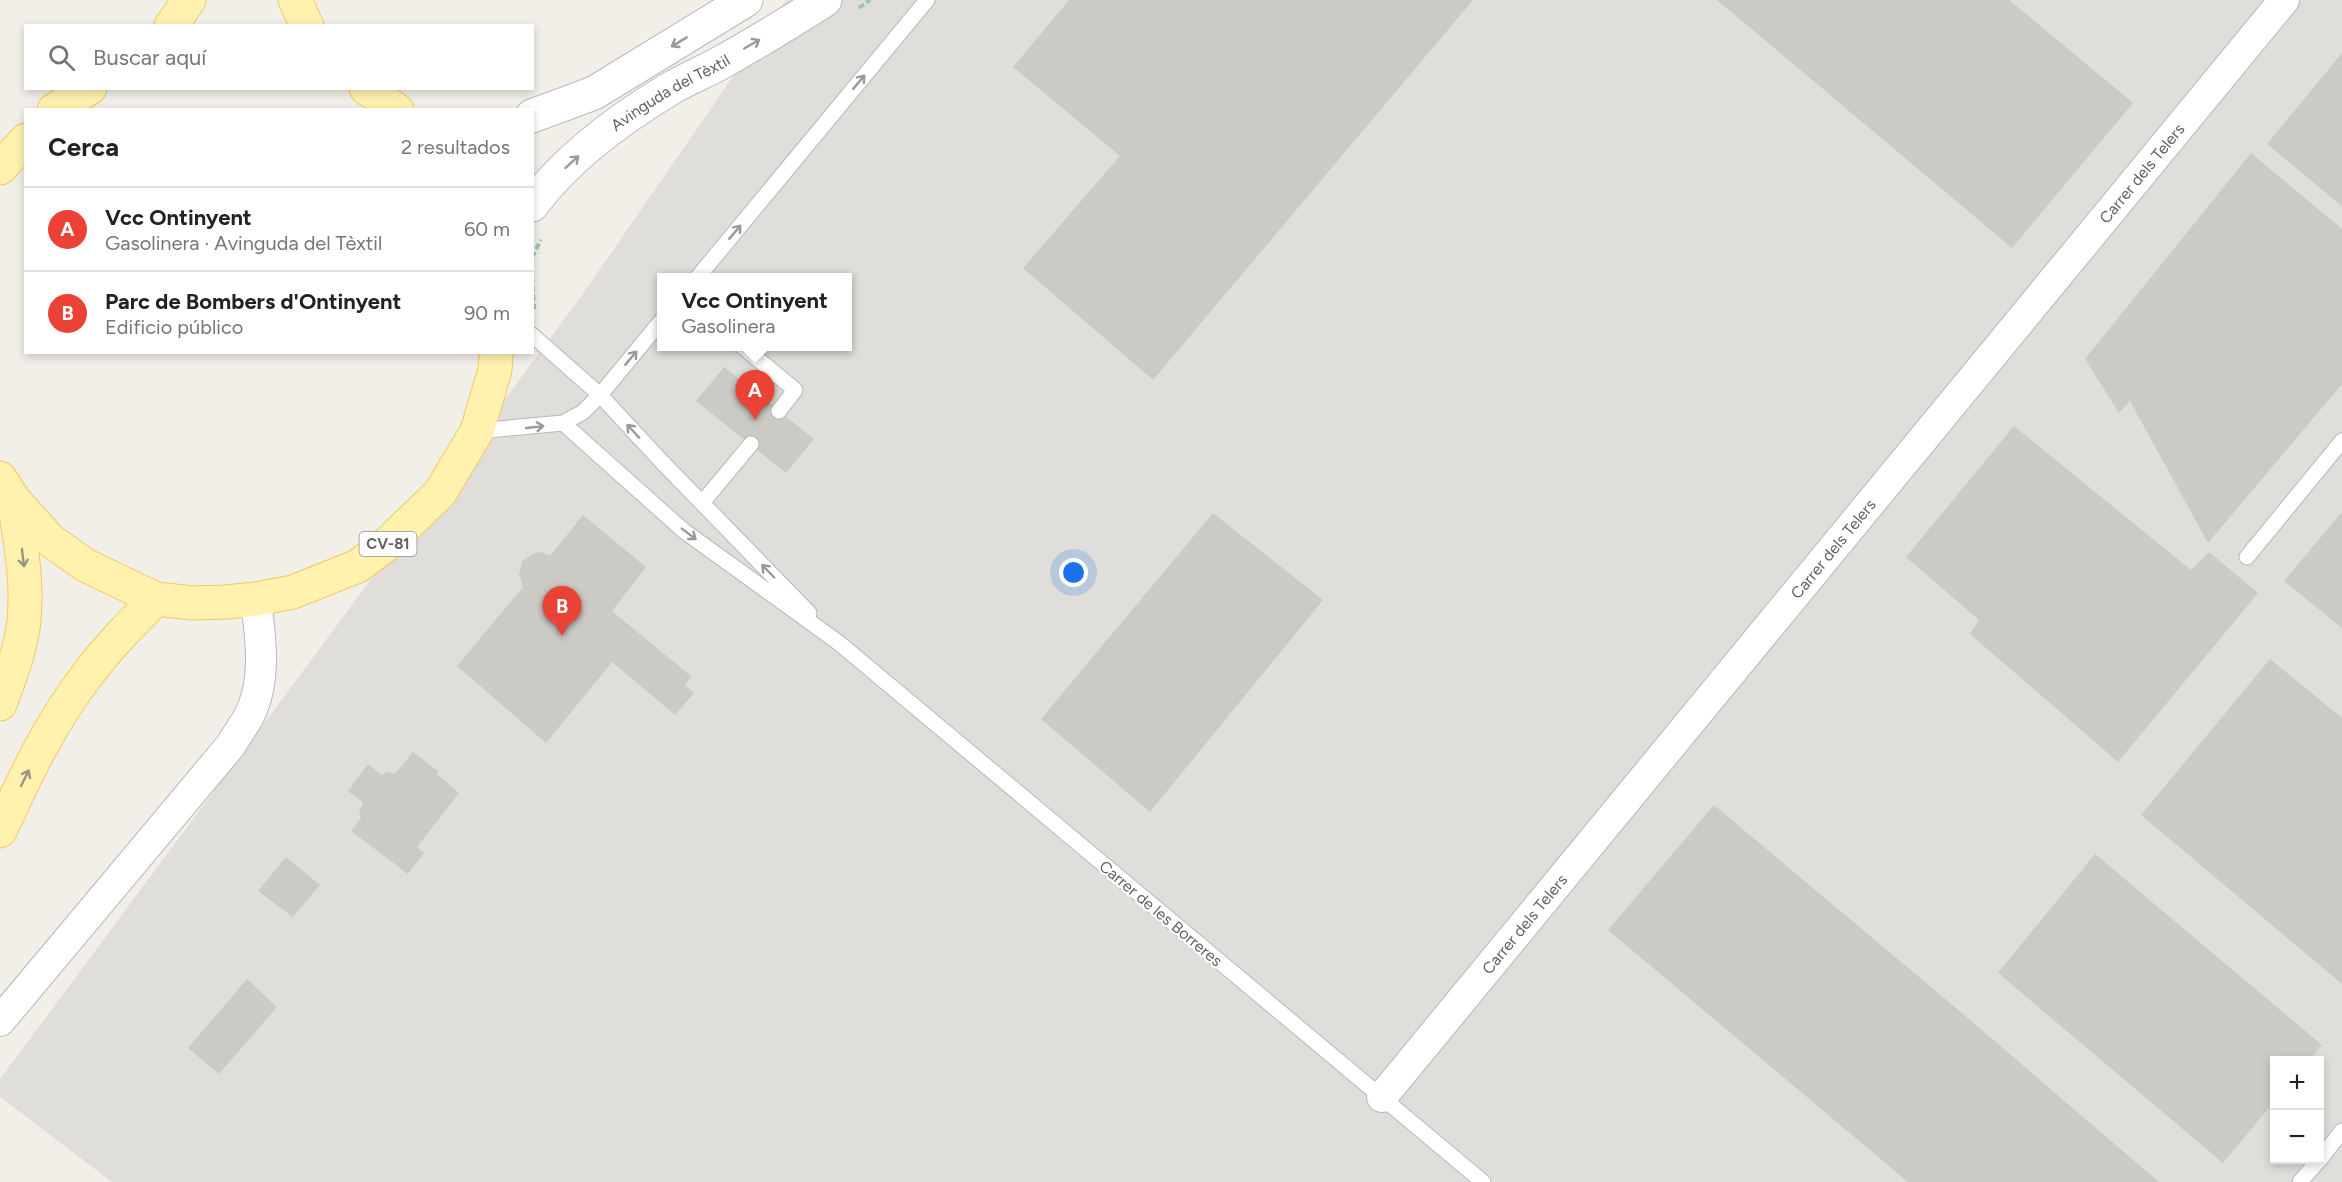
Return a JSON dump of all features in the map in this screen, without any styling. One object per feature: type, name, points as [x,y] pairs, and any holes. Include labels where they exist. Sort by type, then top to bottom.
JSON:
[{"type":"main road","points":[[172,24],[189,0]]},
{"type":"main road","points":[[295,0],[306,24]]},
{"type":"main road","points":[[57,108],[87,90]]},
{"type":"main road","points":[[369,90],[394,108]]},
{"type":"main road","points":[[1,165],[24,142]]},
{"type":"main road","name":"CV-81","points":[[7,489],[51,541],[85,565],[156,599],[193,603],[256,599],[293,592],[358,566],[388,543],[440,493],[477,431],[495,370],[496,354]]},
{"type":"main road","name":"CV-81","points":[[0,704],[17,654],[24,620],[24,563],[7,489]]},
{"type":"main road","points":[[0,831],[27,774],[87,674],[124,631],[156,599]]},
{"type":"street","points":[[534,115],[594,93],[747,0]]},
{"type":"street","name":"Avinguda del Tèxtil","points":[[534,202],[548,184],[629,115],[675,86],[776,31],[825,0]]},
{"type":"street","name":"Carrer dels Telers","points":[[1382,1097],[2284,0]]},
{"type":"street","points":[[0,1021],[231,745],[251,712],[260,680],[262,655],[256,599]]},
{"type":"lane","points":[[701,273],[927,0]]},
{"type":"lane","points":[[477,431],[563,423],[583,412],[657,326]]},
{"type":"lane","points":[[534,337],[600,395],[839,643]]},
{"type":"lane","points":[[748,351],[795,390],[779,411]]},
{"type":"lane","points":[[563,423],[684,531],[839,643]]},
{"type":"lane","points":[[2247,557],[2342,441]]},
{"type":"lane","points":[[702,503],[750,444]]},
{"type":"lane","name":"Carrer de les Borreres","points":[[839,643],[1483,1182]]},
{"type":"lane","points":[[2324,1153],[2342,1131]]},
{"type":"lane","points":[[2300,1182],[2315,1164]]},
{"type":"shaded area","points":[[786,0],[2342,0],[2342,1182],[112,1182],[0,1097],[0,1079],[580,298]]},
{"type":"building","points":[[1069,0],[1473,0],[1153,380],[1023,268],[1120,156],[1013,67]]},
{"type":"building","points":[[1717,0],[2009,0],[2133,103],[2012,248]]},
{"type":"building","points":[[2342,53],[2342,206],[2267,144]]},
{"type":"building","points":[[2251,153],[2342,229],[2342,384],[2208,543],[2130,401],[2119,413],[2085,359]]},
{"type":"building","points":[[724,367],[814,439],[786,473],[696,401]]},
{"type":"building","points":[[2014,426],[2191,570],[2209,552],[2258,593],[2118,762],[1970,634],[1979,620],[1906,557]]},
{"type":"building","points":[[2342,512],[2342,628],[2284,581]]},
{"type":"building","points":[[1213,513],[1323,600],[1150,812],[1041,719]]},
{"type":"building","points":[[583,515],[646,567],[612,611],[692,677],[685,685],[694,693],[675,715],[612,662],[546,743],[457,666],[523,587],[519,575],[522,561],[534,553],[541,552],[550,556]]},
{"type":"building","points":[[2270,659],[2342,718],[2342,984],[2141,815]]},
{"type":"building","points":[[413,752],[439,772],[437,774],[459,793],[417,847],[424,853],[408,874],[351,831],[361,818],[359,813],[363,802],[348,791],[368,764],[382,775],[387,772],[395,774]]},
{"type":"building","points":[[1714,805],[2159,1182],[1908,1182],[1608,930]]},
{"type":"building","points":[[2095,854],[2322,1045],[2312,1056],[2270,1056],[2270,1107],[2223,1163],[1998,973]]},
{"type":"building","points":[[286,857],[320,885],[293,917],[258,891]]},
{"type":"building","points":[[247,979],[277,1007],[219,1074],[188,1048]]},
{"type":"place","name":"Vcc Ontinyent","points":[[755,420]]},
{"type":"place","name":"Parc de Bombers d'Ontinyent","points":[[562,636]]}]
